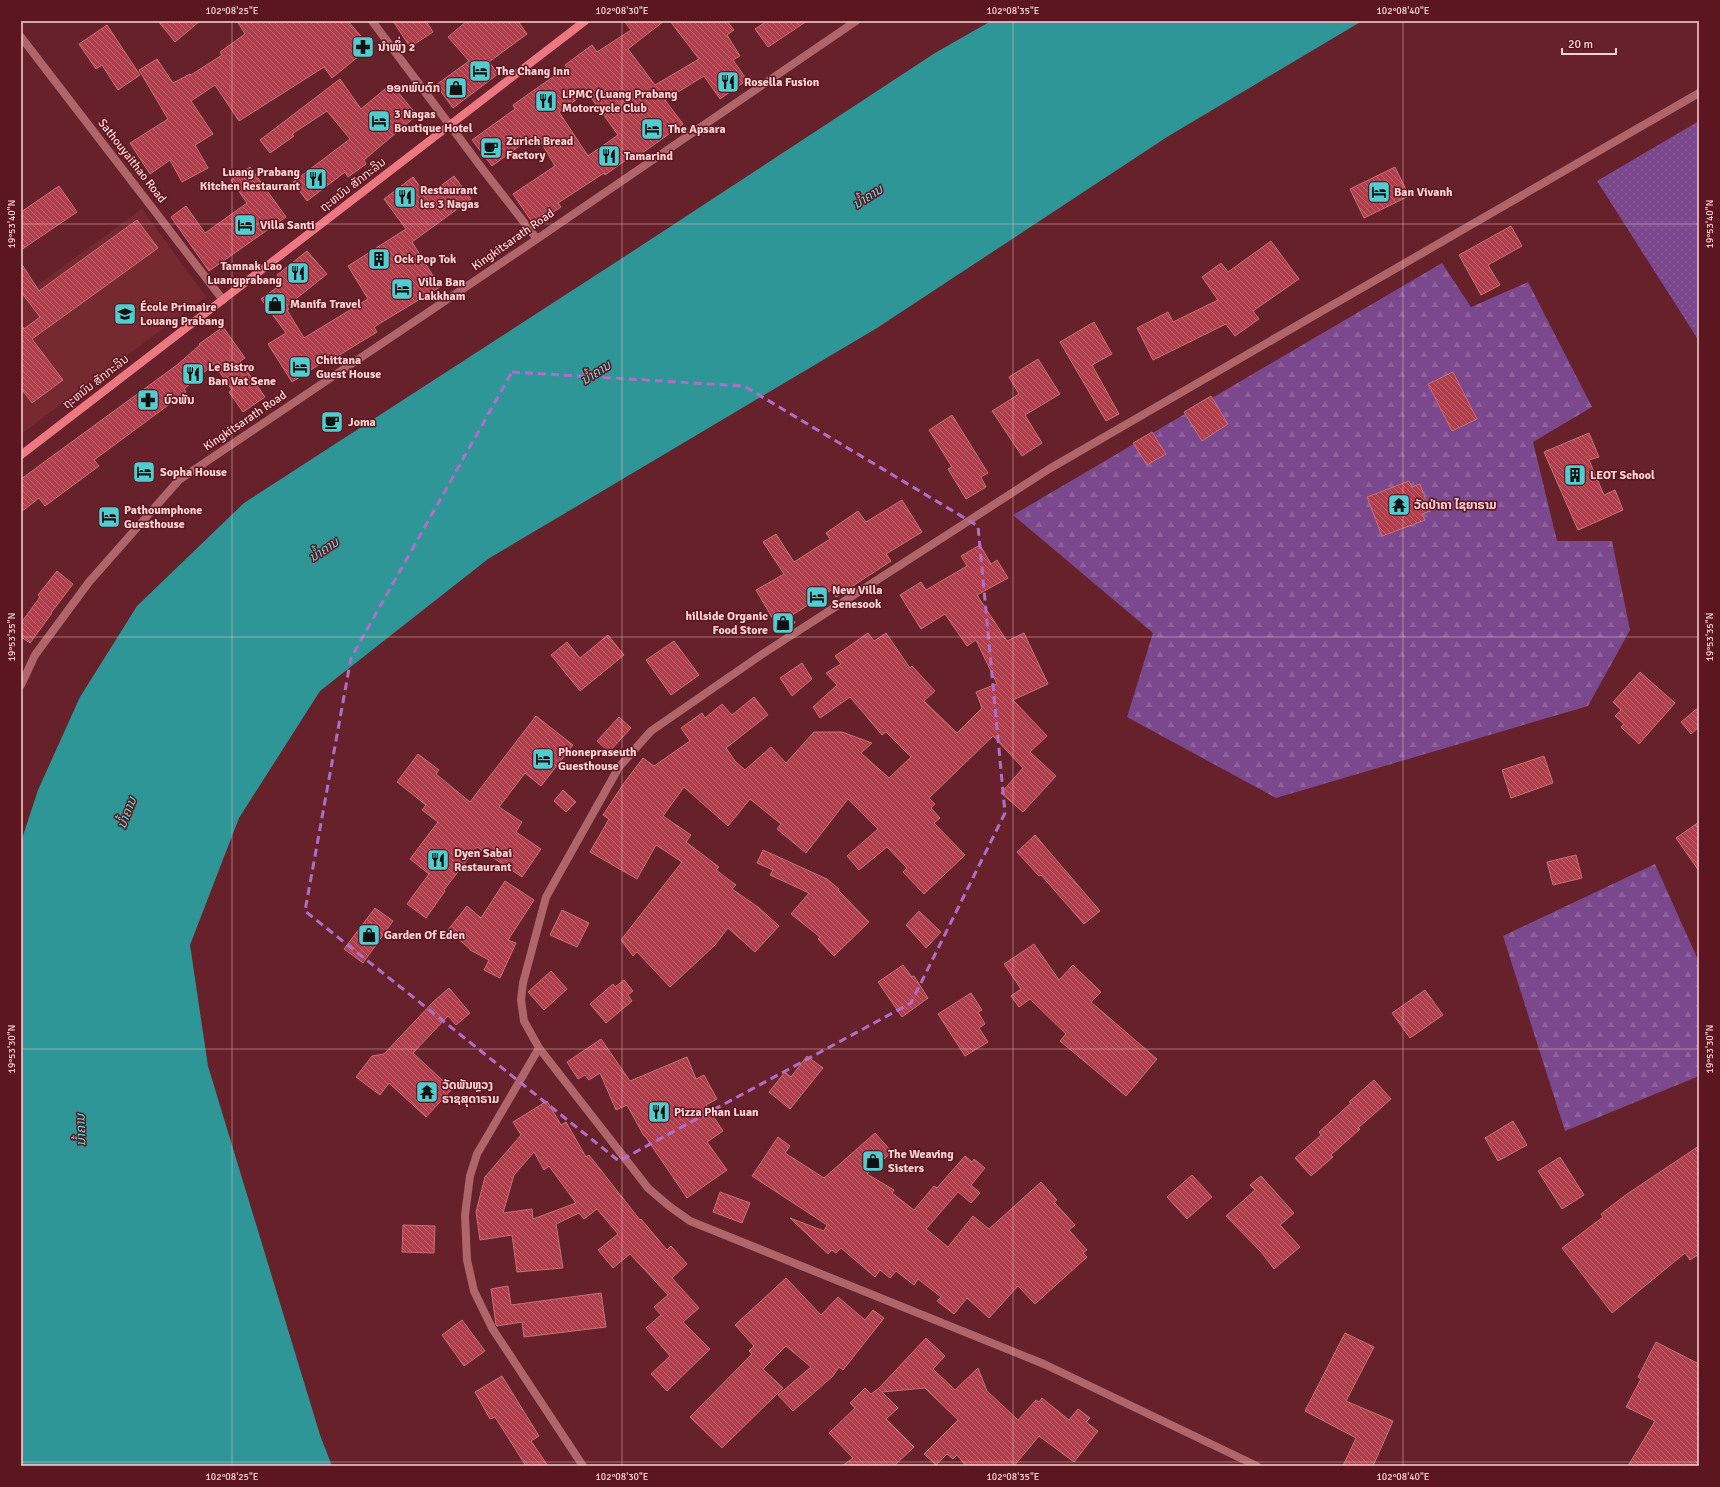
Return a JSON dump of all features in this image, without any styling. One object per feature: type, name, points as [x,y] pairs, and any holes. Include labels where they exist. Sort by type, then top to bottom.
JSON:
[{"type":"main road","name":"ຖະຫນົນ ສັກກະລິນ","points":[[21,455],[585,21]]},
{"type":"street","points":[[372,21],[537,239]]},
{"type":"street","name":"Kingkitsarath Road","points":[[21,685],[36,655],[89,582],[179,480],[537,239],[856,21]]},
{"type":"street","name":"Sathouyaithao Road","points":[[21,37],[224,300]]},
{"type":"street","points":[[1257,1466],[1044,1364],[690,1221],[669,1206],[648,1188],[539,1048],[524,1021],[521,1000],[523,983],[546,897],[619,767],[651,731],[761,655],[1049,469],[1699,93]]},
{"type":"street","points":[[539,1048],[477,1154],[474,1162],[470,1176],[465,1215],[467,1260],[474,1291],[492,1328],[583,1466]]},
{"type":"highlighted area","points":[[512,372],[744,386],[978,526],[1005,813],[911,1003],[619,1161],[305,911],[351,658]]},
{"type":"shaded area","name":"École Primaire Louang Prabang","points":[[142,209],[206,297],[21,434],[21,388],[32,403],[63,380],[25,329],[21,331],[21,297]],"holes":[[[137,220],[157,248],[47,328],[27,300]]]},
{"type":"green space","points":[[1699,121],[1699,341],[1597,181]]},
{"type":"green space","points":[[1442,263],[1471,307],[1528,282],[1592,407],[1533,442],[1557,541],[1612,541],[1630,630],[1588,706],[1276,798],[1127,717],[1153,633],[1013,515]]},
{"type":"green space","points":[[1655,864],[1699,962],[1699,1076],[1565,1131],[1503,936]]},
{"type":"water","name":"ນ້ຳຄານ","points":[[991,21],[1362,21],[1167,137],[877,328],[488,559],[320,691],[239,818],[190,945],[208,1066],[320,1435],[332,1466],[21,1466],[21,842],[38,790],[80,697],[137,606],[244,503],[935,53]]},
{"type":"building","points":[[158,21],[200,21],[175,42]]},
{"type":"building","points":[[237,21],[348,21],[370,47],[332,78],[324,67],[239,121],[215,85],[191,101],[213,134],[195,145],[208,168],[182,182],[170,160],[150,174],[130,143],[168,119],[139,70],[157,59],[173,83],[190,74],[191,75],[222,55],[220,52],[245,34]]},
{"type":"building","points":[[393,21],[426,21],[433,32],[410,47]]},
{"type":"building","points":[[467,21],[518,21],[527,34],[489,62],[498,74],[453,108],[436,85],[469,61],[448,37]]},
{"type":"building","points":[[624,21],[664,21],[628,49],[655,85],[699,59],[670,21],[727,21],[734,30],[727,35],[740,56],[733,60],[747,80],[720,99],[704,76],[665,100],[683,124],[638,156],[636,153],[605,175],[604,173],[558,203],[561,207],[534,225],[513,194],[555,166],[536,134],[492,166],[472,140],[515,109],[513,105],[567,67],[565,65],[592,45],[597,52],[631,30]],"holes":[[[587,92],[618,135],[588,156],[559,112]]]},
{"type":"building","points":[[767,21],[807,21],[768,47],[755,29]]},
{"type":"building","points":[[107,25],[140,75],[118,90],[102,65],[96,69],[79,44]]},
{"type":"building","points":[[340,79],[361,109],[391,84],[417,115],[364,160],[366,164],[348,177],[345,172],[307,201],[293,182],[350,139],[327,111],[292,134],[294,136],[270,153],[260,140]]},
{"type":"building","name":"Villa Santi","points":[[250,167],[286,217],[209,271],[171,217],[186,206],[205,233],[247,203],[231,180]]},
{"type":"building","points":[[1395,167],[1409,196],[1364,218],[1350,189]]},
{"type":"building","points":[[454,176],[471,199],[412,242],[440,287],[374,327],[377,332],[333,359],[331,357],[292,382],[268,344],[286,333],[261,299],[283,283],[277,275],[307,251],[327,274],[287,306],[289,309],[287,310],[304,338],[368,299],[348,266],[406,229],[384,199],[413,177],[427,196]]},
{"type":"building","points":[[59,186],[77,212],[21,250],[21,212]]},
{"type":"building","points":[[137,220],[158,248],[32,339],[63,380],[32,403],[21,388],[21,324],[24,329],[40,317],[21,292],[21,263],[39,291]]},
{"type":"building","points":[[1511,226],[1522,246],[1488,265],[1500,285],[1481,295],[1459,255]]},
{"type":"building","points":[[1271,241],[1299,279],[1253,311],[1259,319],[1235,336],[1226,324],[1153,360],[1137,328],[1168,312],[1173,322],[1218,300],[1202,277],[1221,263],[1228,272]]},
{"type":"building","points":[[1094,322],[1112,354],[1092,365],[1119,414],[1106,421],[1060,342]]},
{"type":"building","points":[[223,327],[245,358],[240,361],[265,397],[243,412],[229,392],[232,390],[214,364],[184,389],[186,392],[94,460],[99,466],[45,506],[39,498],[21,512],[21,479],[177,365],[200,345],[199,344]]},
{"type":"building","points":[[1038,359],[1060,394],[1025,415],[1042,443],[1022,456],[992,411],[1019,394],[1009,377]]},
{"type":"building","points":[[1453,372],[1477,419],[1452,431],[1428,384]]},
{"type":"building","points":[[1211,396],[1228,424],[1202,441],[1184,412]]},
{"type":"building","points":[[952,415],[988,473],[981,477],[986,487],[966,499],[948,469],[952,467],[929,430]]},
{"type":"building","points":[[1152,432],[1166,454],[1147,465],[1133,443]]},
{"type":"building","name":"LEOT School","points":[[1589,433],[1599,457],[1589,460],[1604,495],[1615,490],[1623,510],[1578,530],[1544,452]]},
{"type":"building","name":"ວັດປ່າຄາ ໄຊຍາຣາມ","points":[[1409,481],[1412,487],[1420,484],[1430,511],[1422,514],[1425,520],[1382,536],[1367,497]]},
{"type":"building","points":[[902,500],[922,532],[886,554],[891,561],[836,597],[831,590],[791,616],[795,623],[780,631],[756,590],[784,574],[763,542],[776,534],[794,562],[830,539],[826,533],[858,511],[866,522]]},
{"type":"building","points":[[980,545],[991,564],[997,560],[1008,578],[977,595],[1007,641],[1024,633],[1048,684],[1013,700],[1047,736],[1030,752],[1056,776],[1023,812],[1001,793],[1023,768],[993,736],[929,798],[935,804],[931,808],[940,818],[934,823],[965,855],[924,894],[903,872],[907,868],[887,847],[859,870],[847,856],[878,829],[848,799],[806,853],[777,829],[781,824],[750,799],[728,826],[684,787],[663,816],[691,835],[686,842],[719,867],[716,870],[736,885],[732,889],[758,907],[779,926],[755,952],[728,928],[715,945],[670,987],[637,952],[633,956],[621,940],[682,862],[656,845],[637,879],[590,852],[609,819],[603,815],[624,783],[643,758],[654,766],[690,741],[681,728],[702,713],[705,718],[722,704],[732,715],[754,697],[768,715],[726,748],[735,761],[745,770],[771,747],[786,763],[814,732],[842,732],[872,743],[861,753],[889,778],[911,757],[886,732],[882,735],[850,697],[820,718],[813,707],[837,685],[826,673],[841,664],[835,656],[868,633],[874,641],[886,633],[910,668],[912,666],[935,691],[924,701],[957,733],[982,708],[976,692],[997,684],[976,640],[967,646],[945,614],[921,629],[900,595],[921,582],[926,590],[967,566],[961,556]]},
{"type":"building","points":[[57,571],[73,584],[30,643],[21,637],[21,623],[40,597],[38,595]]},
{"type":"building","points":[[608,635],[624,655],[580,691],[551,655],[567,642],[580,658]]},
{"type":"building","points":[[674,641],[699,675],[671,695],[646,660]]},
{"type":"building","points":[[802,663],[812,679],[792,696],[780,678]]},
{"type":"building","points":[[1640,672],[1675,703],[1639,744],[1621,727],[1624,724],[1615,716],[1621,710],[1613,702]]},
{"type":"building","points":[[1699,707],[1699,727],[1691,734],[1681,722]]},
{"type":"building","points":[[536,716],[573,745],[541,786],[525,773],[499,807],[522,822],[516,832],[541,849],[522,877],[477,847],[444,890],[445,891],[426,918],[407,904],[429,874],[410,859],[438,822],[422,810],[426,805],[397,782],[418,754],[439,770],[436,774],[470,802]]},
{"type":"building","points":[[619,717],[631,728],[609,752],[597,741]]},
{"type":"building","points":[[1544,756],[1553,783],[1511,798],[1502,770]]},
{"type":"building","points":[[563,790],[576,802],[566,812],[554,801]]},
{"type":"building","points":[[1699,822],[1699,871],[1676,838]]},
{"type":"building","points":[[1035,835],[1100,911],[1084,924],[1041,875],[1039,876],[1017,852]]},
{"type":"building","points":[[763,850],[827,879],[839,889],[838,890],[869,922],[834,956],[818,939],[820,937],[791,914],[809,893],[770,875],[773,870],[757,863]]},
{"type":"building","points":[[1576,855],[1582,878],[1553,885],[1547,862]]},
{"type":"building","points":[[505,881],[534,900],[508,940],[516,943],[500,978],[484,970],[489,960],[470,950],[448,930],[467,906],[481,918]]},
{"type":"building","name":"Garden Of Eden","points":[[375,908],[393,921],[363,963],[344,949]]},
{"type":"building","points":[[562,910],[589,923],[577,947],[550,935]]},
{"type":"building","points":[[919,911],[941,932],[926,948],[906,925]]},
{"type":"building","points":[[1034,944],[1059,980],[1073,965],[1101,992],[1091,1002],[1157,1059],[1126,1096],[1060,1041],[1066,1034],[1030,999],[1019,1007],[1011,996],[1021,989],[1004,964]]},
{"type":"building","points":[[903,965],[912,977],[914,976],[928,998],[902,1017],[878,982]]},
{"type":"building","points":[[551,971],[567,989],[544,1010],[528,992]]},
{"type":"building","points":[[624,980],[633,991],[628,995],[632,1001],[606,1023],[590,1004],[613,984],[615,987]]},
{"type":"building","points":[[449,988],[470,1013],[456,1025],[448,1016],[413,1053],[452,1089],[426,1117],[389,1083],[380,1095],[356,1077],[372,1056],[384,1054],[433,1002]]},
{"type":"building","points":[[1425,990],[1443,1015],[1410,1038],[1392,1013]]},
{"type":"building","points":[[971,993],[982,1010],[978,1012],[985,1024],[979,1028],[988,1042],[965,1056],[938,1014]]},
{"type":"building","points":[[601,1039],[630,1081],[687,1057],[696,1079],[704,1075],[717,1099],[706,1105],[723,1131],[707,1142],[727,1170],[687,1198],[644,1136],[627,1105],[616,1110],[600,1073],[589,1080],[585,1075],[578,1079],[567,1062]]},
{"type":"building","points":[[807,1056],[823,1068],[790,1109],[769,1092],[785,1072],[791,1077]]},
{"type":"building","points":[[1374,1080],[1391,1099],[1358,1128],[1360,1129],[1331,1155],[1333,1157],[1311,1176],[1295,1158],[1321,1135],[1319,1132],[1351,1103],[1349,1102]]},
{"type":"building","points":[[547,1101],[561,1125],[566,1122],[586,1157],[589,1155],[640,1220],[641,1219],[667,1250],[671,1246],[687,1264],[672,1278],[699,1308],[683,1322],[710,1349],[667,1391],[651,1374],[670,1356],[646,1328],[661,1315],[654,1307],[668,1295],[630,1254],[613,1268],[598,1250],[618,1234],[597,1209],[584,1219],[579,1213],[556,1224],[563,1268],[517,1272],[512,1235],[480,1240],[476,1212],[485,1177],[521,1135],[513,1122]],"holes":[[[534,1152],[544,1170],[549,1166],[576,1203],[533,1219],[532,1209],[503,1213],[514,1175]]]},
{"type":"building","points":[[1513,1121],[1527,1145],[1498,1161],[1485,1138]]},
{"type":"building","points":[[875,1133],[892,1152],[867,1174],[894,1190],[892,1193],[914,1210],[934,1186],[937,1188],[965,1156],[972,1162],[974,1159],[985,1168],[971,1185],[980,1193],[971,1203],[958,1192],[926,1229],[948,1247],[973,1216],[989,1229],[1041,1182],[1057,1200],[1054,1202],[1075,1225],[1069,1230],[1087,1250],[1083,1253],[1087,1257],[1035,1304],[1018,1286],[989,1318],[967,1298],[954,1314],[937,1301],[941,1297],[918,1279],[914,1285],[896,1271],[890,1278],[880,1270],[875,1277],[841,1248],[836,1253],[832,1250],[828,1254],[790,1218],[824,1231],[827,1225],[752,1176],[778,1137],[790,1146],[785,1153],[824,1178]]},
{"type":"building","points":[[1699,1146],[1699,1254],[1690,1260],[1685,1253],[1612,1313],[1562,1248],[1603,1217],[1601,1214],[1627,1194]]},
{"type":"building","points":[[1560,1157],[1584,1195],[1562,1209],[1538,1171]]},
{"type":"building","points":[[1192,1175],[1212,1197],[1187,1219],[1167,1197]]},
{"type":"building","points":[[1261,1176],[1294,1213],[1280,1225],[1300,1247],[1274,1269],[1261,1252],[1226,1216],[1255,1190],[1250,1185]]},
{"type":"building","points":[[720,1192],[750,1203],[742,1223],[713,1212]]},
{"type":"building","points":[[403,1225],[435,1226],[434,1253],[402,1252]]},
{"type":"building","points":[[786,1278],[821,1315],[838,1297],[865,1320],[873,1310],[884,1318],[843,1370],[839,1367],[833,1376],[793,1411],[778,1395],[811,1367],[786,1346],[763,1369],[783,1388],[722,1448],[690,1417],[752,1354],[749,1351],[754,1346],[735,1325]]},
{"type":"building","points":[[508,1286],[511,1305],[601,1293],[606,1327],[524,1337],[522,1322],[497,1326],[491,1289]]},
{"type":"building","points":[[462,1320],[485,1351],[464,1366],[442,1335]]},
{"type":"building","points":[[1345,1333],[1374,1347],[1346,1401],[1393,1421],[1373,1466],[1343,1466],[1356,1438],[1305,1411]]},
{"type":"building","points":[[926,1338],[945,1356],[933,1369],[955,1390],[978,1368],[987,1391],[1018,1420],[1036,1400],[1039,1402],[1042,1398],[1069,1420],[1078,1409],[1090,1418],[1086,1422],[1098,1431],[1074,1462],[1039,1436],[1014,1466],[966,1466],[957,1455],[953,1459],[947,1454],[936,1465],[924,1454],[958,1420],[925,1388],[882,1392],[898,1408],[886,1419],[914,1447],[894,1466],[842,1466],[853,1458],[829,1433],[855,1408],[850,1403],[865,1388],[871,1394],[879,1388]]},
{"type":"building","points":[[1656,1342],[1699,1364],[1699,1466],[1628,1466],[1655,1421],[1626,1407],[1641,1379],[1638,1377]]},
{"type":"building","points":[[502,1376],[539,1436],[531,1441],[548,1466],[526,1466],[495,1417],[490,1419],[475,1392]]},
{"type":"place","name":"ນຳໜຶ່ງ 2","points":[[363,47]]},
{"type":"place","name":"The Chang Inn","points":[[480,71]]},
{"type":"place","name":"Rosella Fusion","points":[[728,82]]},
{"type":"place","name":"ອອກພົບຕົກ","points":[[456,88]]},
{"type":"place","name":"LPMC (Luang Prabang Motorcycle Club","points":[[546,101]]},
{"type":"place","name":"3 Nagas Boutique Hotel","points":[[379,121]]},
{"type":"place","name":"The Apsara","points":[[652,129]]},
{"type":"place","name":"Zurich Bread Factory","points":[[491,148]]},
{"type":"place","name":"Tamarind","points":[[609,156]]},
{"type":"place","name":"Luang Prabang Kitchen Restaurant","points":[[316,179]]},
{"type":"place","name":"Ban Vivanh","points":[[1379,192]]},
{"type":"place","name":"Restaurant les 3 Nagas","points":[[405,197]]},
{"type":"place","name":"Villa Santi","points":[[245,225]]},
{"type":"place","name":"Ock Pop Tok","points":[[379,259]]},
{"type":"place","name":"Tamnak Lao Luangprabang","points":[[298,273]]},
{"type":"place","name":"Villa Ban Lakkham","points":[[402,289]]},
{"type":"place","name":"Manifa Travel","points":[[275,304]]},
{"type":"place","name":"École Primaire Louang Prabang","points":[[125,314]]},
{"type":"place","name":"Chittana Guest House","points":[[300,367]]},
{"type":"place","name":"Le Bistro Ban Vat Sene","points":[[193,374]]},
{"type":"place","name":"ບົວພັນ","points":[[148,400]]},
{"type":"place","name":"Joma","points":[[332,422]]},
{"type":"place","name":"Sopha House","points":[[144,472]]},
{"type":"place","name":"LEOT School","points":[[1575,475]]},
{"type":"place","name":"ວັດປ່າຄາ ໄຊຍາຣາມ","points":[[1399,505]]},
{"type":"place","name":"Pathoumphone Guesthouse","points":[[109,517]]},
{"type":"place","name":"New Villa Senesook","points":[[817,597]]},
{"type":"place","name":"hillside Organic Food Store","points":[[783,623]]},
{"type":"place","name":"Phonepraseuth Guesthouse","points":[[543,759]]},
{"type":"place","name":"Dyen Sabai Restaurant","points":[[438,860]]},
{"type":"place","name":"Garden Of Eden","points":[[369,935]]},
{"type":"place","name":"ວັດພັນຫຼວງ ຣາຊສຸດາຣາມ","points":[[427,1092]]},
{"type":"place","name":"Pizza Phan Luan","points":[[659,1112]]},
{"type":"place","name":"The Weaving Sisters","points":[[873,1161]]}]
